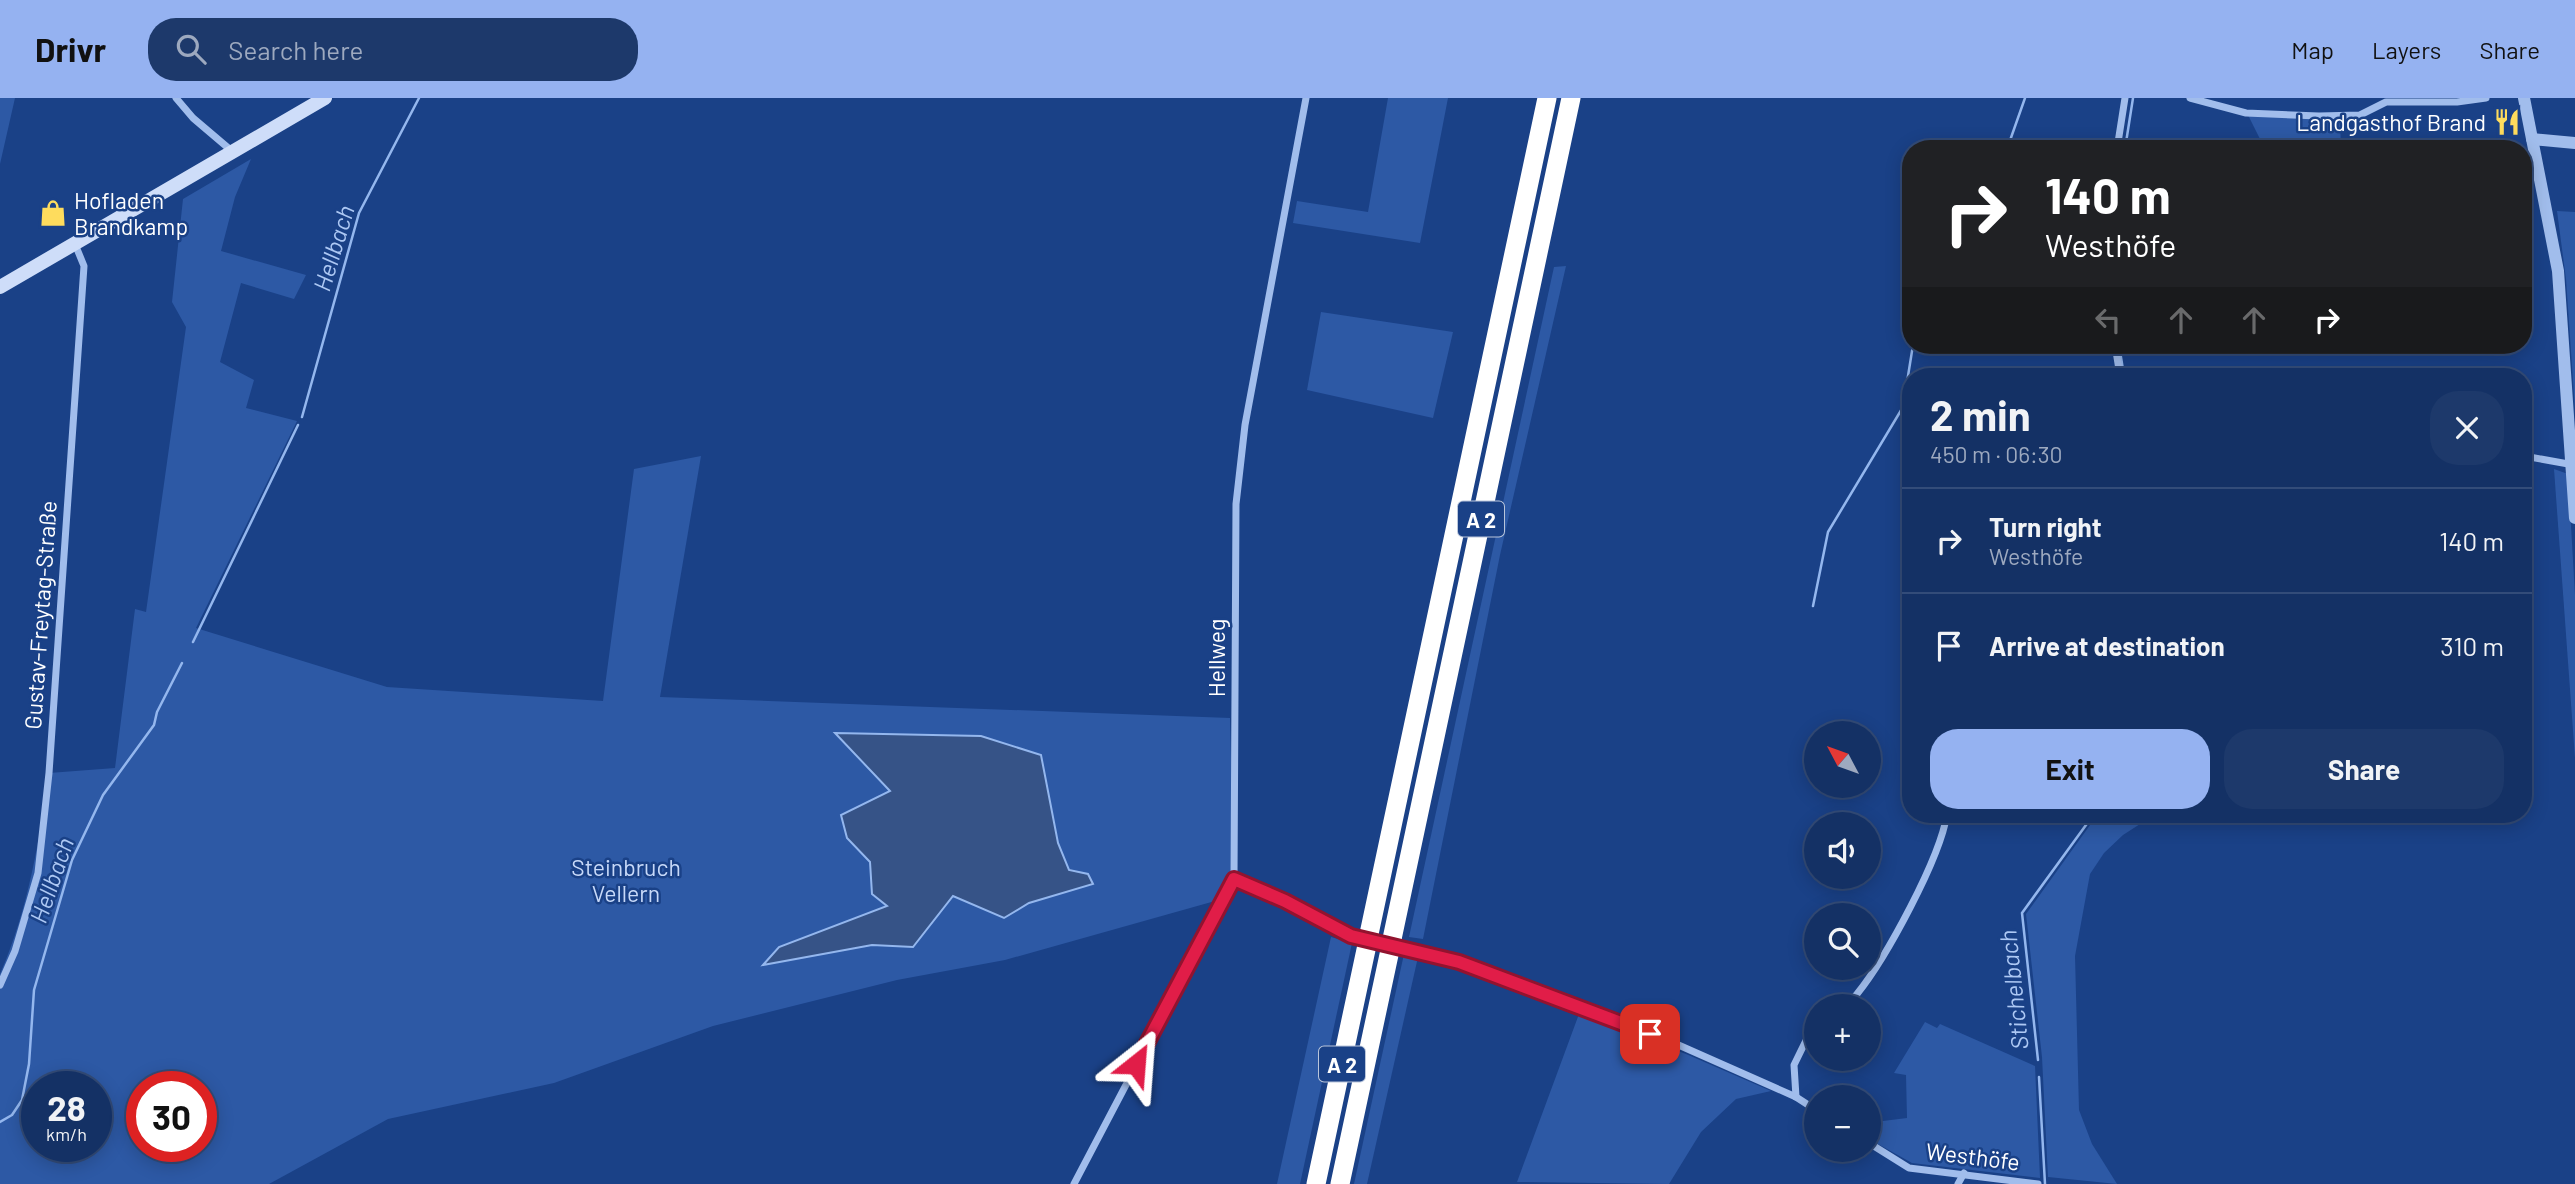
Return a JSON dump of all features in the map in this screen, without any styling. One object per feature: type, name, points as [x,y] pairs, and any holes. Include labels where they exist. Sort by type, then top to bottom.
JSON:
[{"type":"highway","name":"A 2","points":[[1316,1184],[1546,98]]},
{"type":"highway","name":"A 2","points":[[1340,1184],[1571,98]]},
{"type":"main road","points":[[0,287],[325,98]]},
{"type":"street","points":[[176,98],[193,118],[233,152]]},
{"type":"street","name":"Hellweg","points":[[1074,1184],[1234,879],[1236,504],[1245,425],[1306,98]]},
{"type":"street","points":[[2118,140],[2125,98]]},
{"type":"street","points":[[2190,98],[2246,113],[2319,116],[2360,115],[2386,102],[2457,102],[2486,98]]},
{"type":"street","points":[[2524,98],[2558,271],[2575,518]]},
{"type":"street","points":[[2532,139],[2575,142]]},
{"type":"street","name":"Gustav-Freytag-Straße","points":[[0,985],[15,951],[38,873],[49,772],[84,266],[75,243]]},
{"type":"street","points":[[2532,457],[2573,465]]},
{"type":"street","points":[[1858,994],[1905,918],[1945,823]]},
{"type":"street","points":[[1234,879],[1285,901],[1351,936],[1459,962],[1674,1043],[1804,1102]]},
{"type":"street","points":[[1796,1097],[1794,1065],[1804,1045]]},
{"type":"street","name":"Westhöfe","points":[[1881,1150],[1909,1168],[2038,1184]]},
{"type":"street","points":[[1958,1184],[1964,1173]]},
{"type":"green space","points":[[0,98],[15,98],[0,164]]},
{"type":"green space","points":[[1388,98],[1448,98],[1420,243],[1293,223],[1297,201],[1368,212]]},
{"type":"green space","points":[[2248,115],[2340,121],[2341,140],[2260,140]]},
{"type":"green space","name":"Steinbruch Vellern","points":[[251,159],[235,197],[221,251],[306,275],[294,299],[241,283],[220,362],[254,380],[246,408],[297,421],[196,628],[387,687],[603,701],[634,469],[701,456],[660,697],[1230,718],[1234,879],[1215,901],[1005,960],[897,980],[713,1026],[554,1083],[388,1119],[269,1184],[0,1184],[0,974],[25,900],[49,773],[115,768],[135,609],[146,612],[186,327],[172,302],[183,199]]},
{"type":"green space","points":[[2557,211],[2575,212],[2575,409],[2566,279]]},
{"type":"green space","points":[[1566,266],[1500,555],[1423,939],[1409,937],[1554,267]]},
{"type":"green space","points":[[1321,312],[1453,332],[1433,418],[1307,390]]},
{"type":"green space","points":[[2554,469],[2568,474],[2575,595],[2575,758]]},
{"type":"green space","points":[[2092,823],[2142,823],[2123,835],[2104,853],[2090,874],[2075,956],[2079,1110],[2092,1144],[2117,1184],[2048,1177],[2042,1057],[2026,914]]},
{"type":"green space","points":[[1331,937],[1352,943],[1300,1184],[1277,1184]]},
{"type":"green space","points":[[1404,954],[1418,957],[1367,1184],[1354,1184]]},
{"type":"green space","points":[[1579,1014],[1686,1054],[1771,1091],[1736,1099],[1701,1132],[1669,1184],[1517,1182]]},
{"type":"green space","points":[[1925,1022],[1937,1028],[1940,1024],[2035,1066],[2040,1178],[1912,1163],[1881,1146],[1881,1120],[1907,1118],[1906,1075],[1894,1073]]},
{"type":"shaded area","points":[[835,733],[981,736],[1041,755],[1058,843],[1069,870],[1088,874],[1093,884],[1029,903],[1004,918],[953,896],[913,947],[872,945],[763,965],[779,947],[887,906],[872,894],[870,862],[847,838],[841,815],[890,791]]},
{"type":"waterway","name":"Hellbach","points":[[302,417],[359,213],[419,98]]},
{"type":"waterway","points":[[2010,140],[2025,98]]},
{"type":"waterway","name":"Stichelbach","points":[[2126,140],[2133,98]]},
{"type":"waterway","points":[[1909,368],[1912,354]]},
{"type":"waterway","name":"Stichelbach","points":[[2120,354],[2123,368]]},
{"type":"waterway","points":[[1813,606],[1828,532],[1902,409]]},
{"type":"waterway","name":"Hellbach","points":[[193,642],[298,425]]},
{"type":"waterway","name":"Hellbach","points":[[0,1122],[12,1115],[22,1100],[29,1064],[34,990],[72,860],[103,795],[154,725],[157,712],[182,663]]},
{"type":"waterway","name":"Stichelbach","points":[[2038,1060],[2022,913],[2087,823]]},
{"type":"waterway","name":"Stichelbach","points":[[2039,1077],[2045,1184]]},
{"type":"place","name":"Landgasthof Brand","points":[[2507,122]]},
{"type":"place","name":"Hofladen Brandkamp","points":[[53,213]]},
{"type":"route","points":[[1136,1064],[1234,879],[1285,901],[1351,936],[1459,962],[1650,1034]]}]
